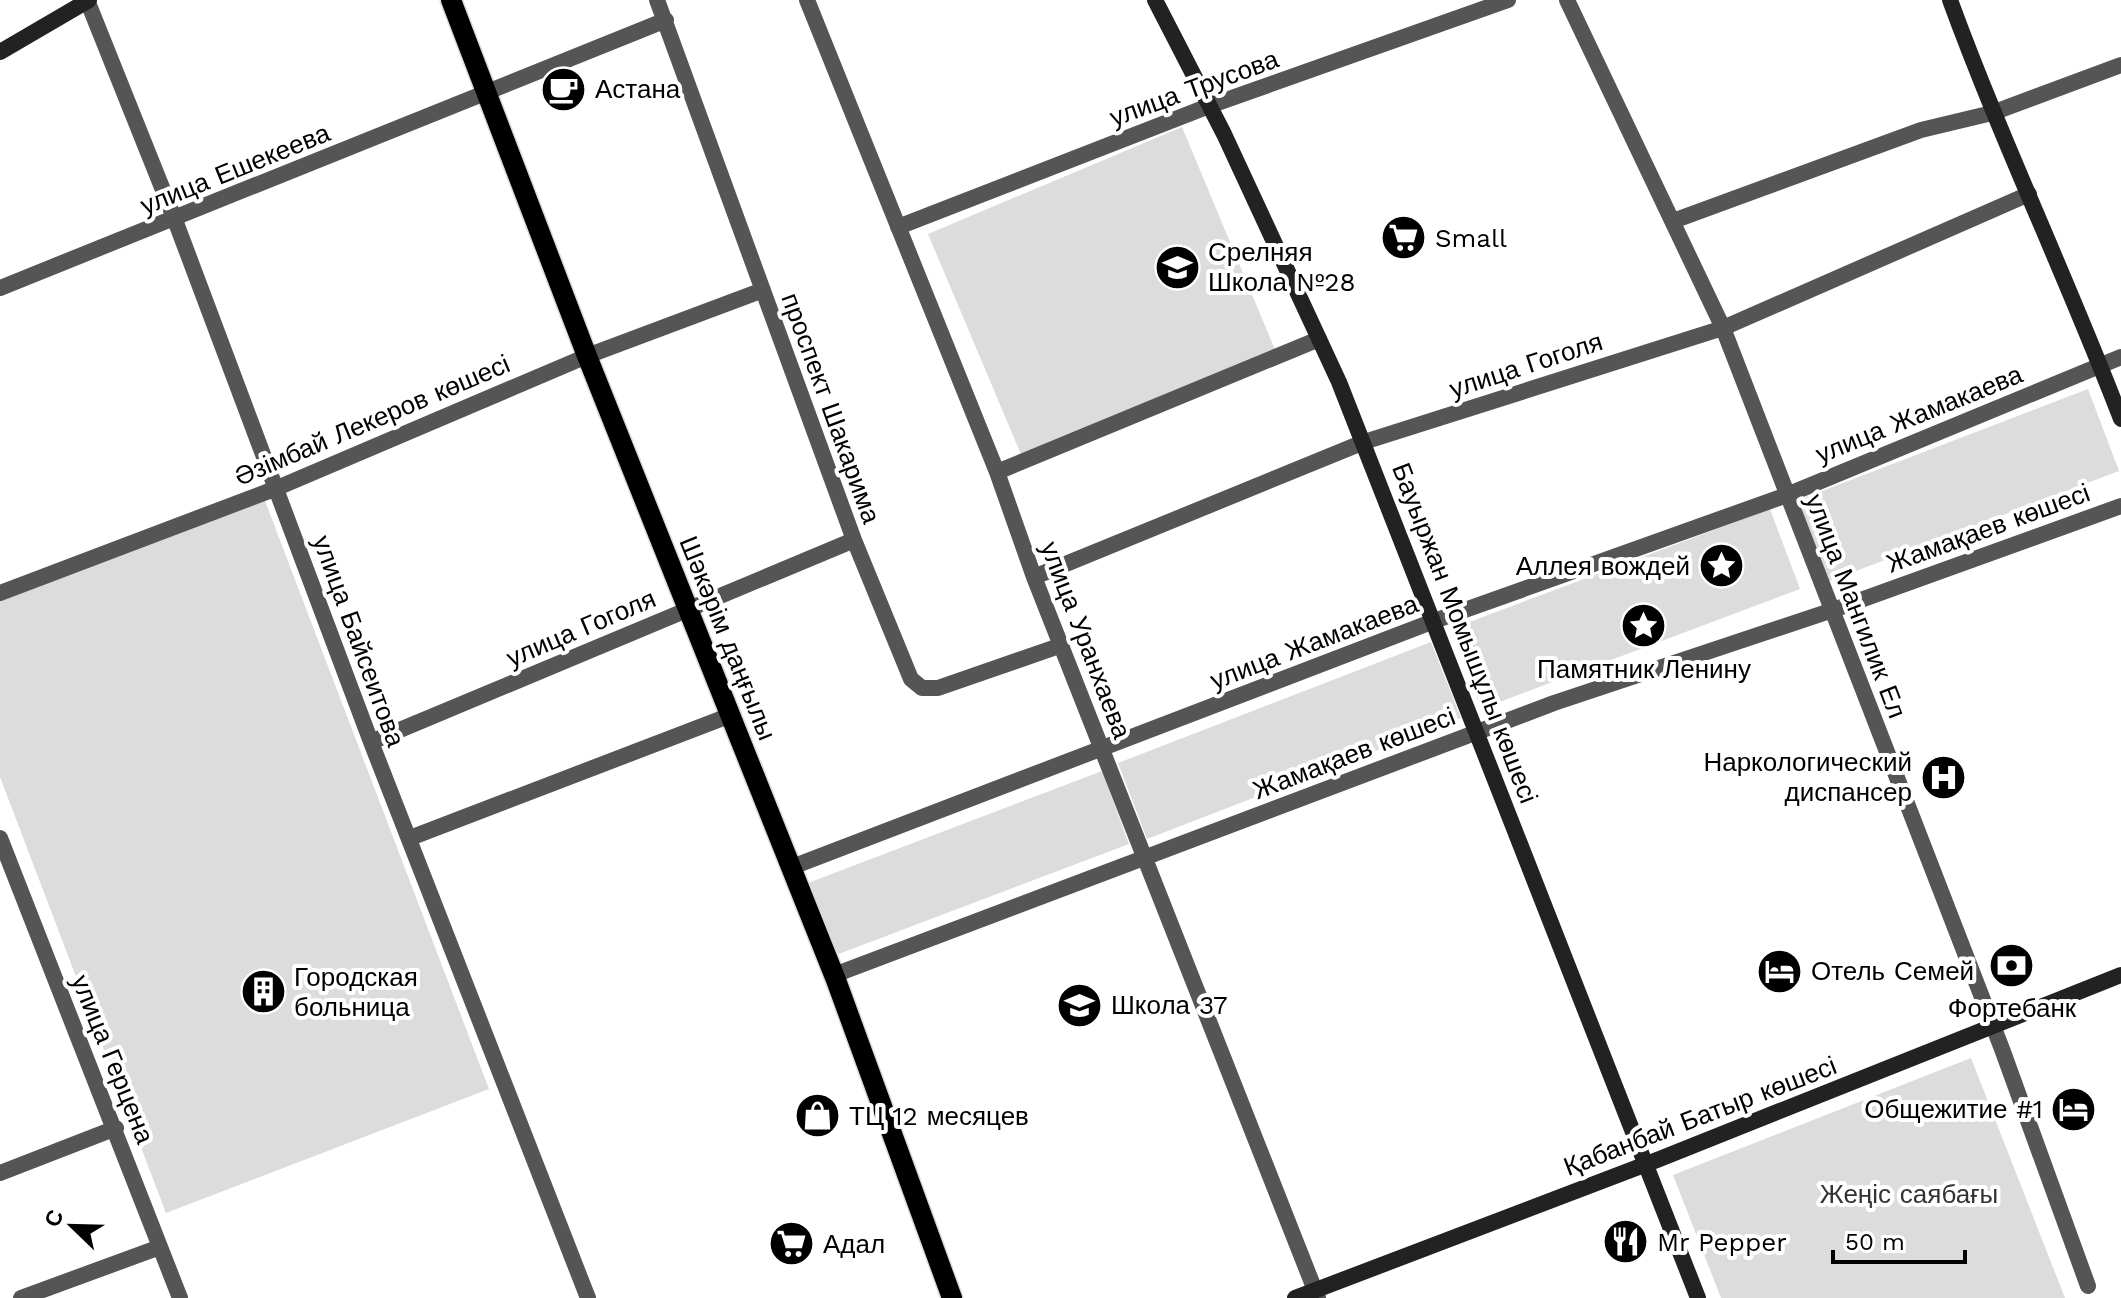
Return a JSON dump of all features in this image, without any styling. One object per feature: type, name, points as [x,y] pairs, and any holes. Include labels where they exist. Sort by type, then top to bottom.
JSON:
[{"type":"main road","name":"Шәкәрім даңғылы","points":[[451,0],[587,356],[834,975],[952,1298]]},
{"type":"street","points":[[0,52],[88,0]]},
{"type":"street","name":"улица Байсеитова","points":[[88,0],[175,220],[371,742],[588,1298]]},
{"type":"street","name":"проспект Шакарима","points":[[657,0],[854,540],[911,679],[922,688],[938,688],[1062,645]]},
{"type":"street","name":"улица Уранхаева","points":[[807,0],[997,472],[1034,577],[1316,1293]]},
{"type":"street","name":"Бауыржан Момышұлы көшесі","points":[[1155,0],[1209,106],[1364,442],[1698,1298]]},
{"type":"street","name":"улица Трусова","points":[[898,227],[1209,106],[1508,0]]},
{"type":"street","name":"улица Мангилик Ел","points":[[1567,0],[1723,328],[1993,1025],[2088,1286]]},
{"type":"street","points":[[1950,0],[1992,113],[2029,194],[2121,419]]},
{"type":"street","name":"улица Ешекеева","points":[[0,288],[666,20]]},
{"type":"street","points":[[1673,221],[1921,130],[1992,113],[2121,65]]},
{"type":"street","name":"улица Гоголя","points":[[1034,577],[1364,442],[1723,328],[2029,194]]},
{"type":"street","name":"Әзімбай Лекеров көшесі","points":[[0,593],[277,488],[587,356],[763,290]]},
{"type":"street","points":[[997,472],[1319,339]]},
{"type":"street","name":"улица Жамакаева","points":[[792,867],[1434,621],[1787,495],[2121,357]]},
{"type":"street","name":"Жамақаев көшесі","points":[[834,975],[1478,732],[1833,610],[2121,506]]},
{"type":"street","name":"улица Гоголя","points":[[371,742],[854,540]]},
{"type":"street","points":[[410,838],[731,715]]},
{"type":"street","name":"улица Герцена","points":[[0,838],[6,874],[116,1128],[180,1298]]},
{"type":"street","name":"Қабанбай Батыр көшесі","points":[[1295,1298],[1316,1293],[2121,975]]},
{"type":"street","points":[[0,1173],[116,1128]]},
{"type":"street","points":[[21,1298],[160,1247]]},
{"type":"green space","points":[[1182,127],[1276,352],[1023,459],[928,234]]},
{"type":"green space","points":[[2088,389],[2119,471],[1819,585],[1788,504]]},
{"type":"green space","points":[[262,493],[489,1089],[166,1213],[0,777],[0,594]]},
{"type":"green space","points":[[1770,509],[1800,589],[1481,709],[1451,629]]},
{"type":"green space","points":[[1431,642],[1461,718],[1147,839],[1118,763]]},
{"type":"green space","points":[[1102,771],[1129,844],[836,955],[808,883]]},
{"type":"green space","name":"Жеңіс саябағы","points":[[1971,1058],[2065,1298],[1721,1298],[1673,1175]]},
{"type":"place","name":"Астана","points":[[564,89]]},
{"type":"place","name":"Small","points":[[1404,238]]},
{"type":"place","name":"Срелняя Школа №28","points":[[1177,267]]},
{"type":"place","name":"Аллея вождей","points":[[1721,566]]},
{"type":"place","name":"Памятник Ленину","points":[[1644,626]]},
{"type":"place","name":"Наркологический диспансер","points":[[1943,777]]},
{"type":"place","name":"Фортебанк","points":[[2012,965]]},
{"type":"place","name":"Отель Семей","points":[[1780,971]]},
{"type":"place","name":"Городская больница","points":[[263,992]]},
{"type":"place","name":"Школа 37","points":[[1080,1005]]},
{"type":"place","name":"Общежитие #1","points":[[2074,1109]]},
{"type":"place","name":"ТЦ 12 месяцев","points":[[818,1116]]},
{"type":"place","name":"Mr Pepper","points":[[1626,1242]]},
{"type":"place","name":"Адал","points":[[792,1244]]}]
